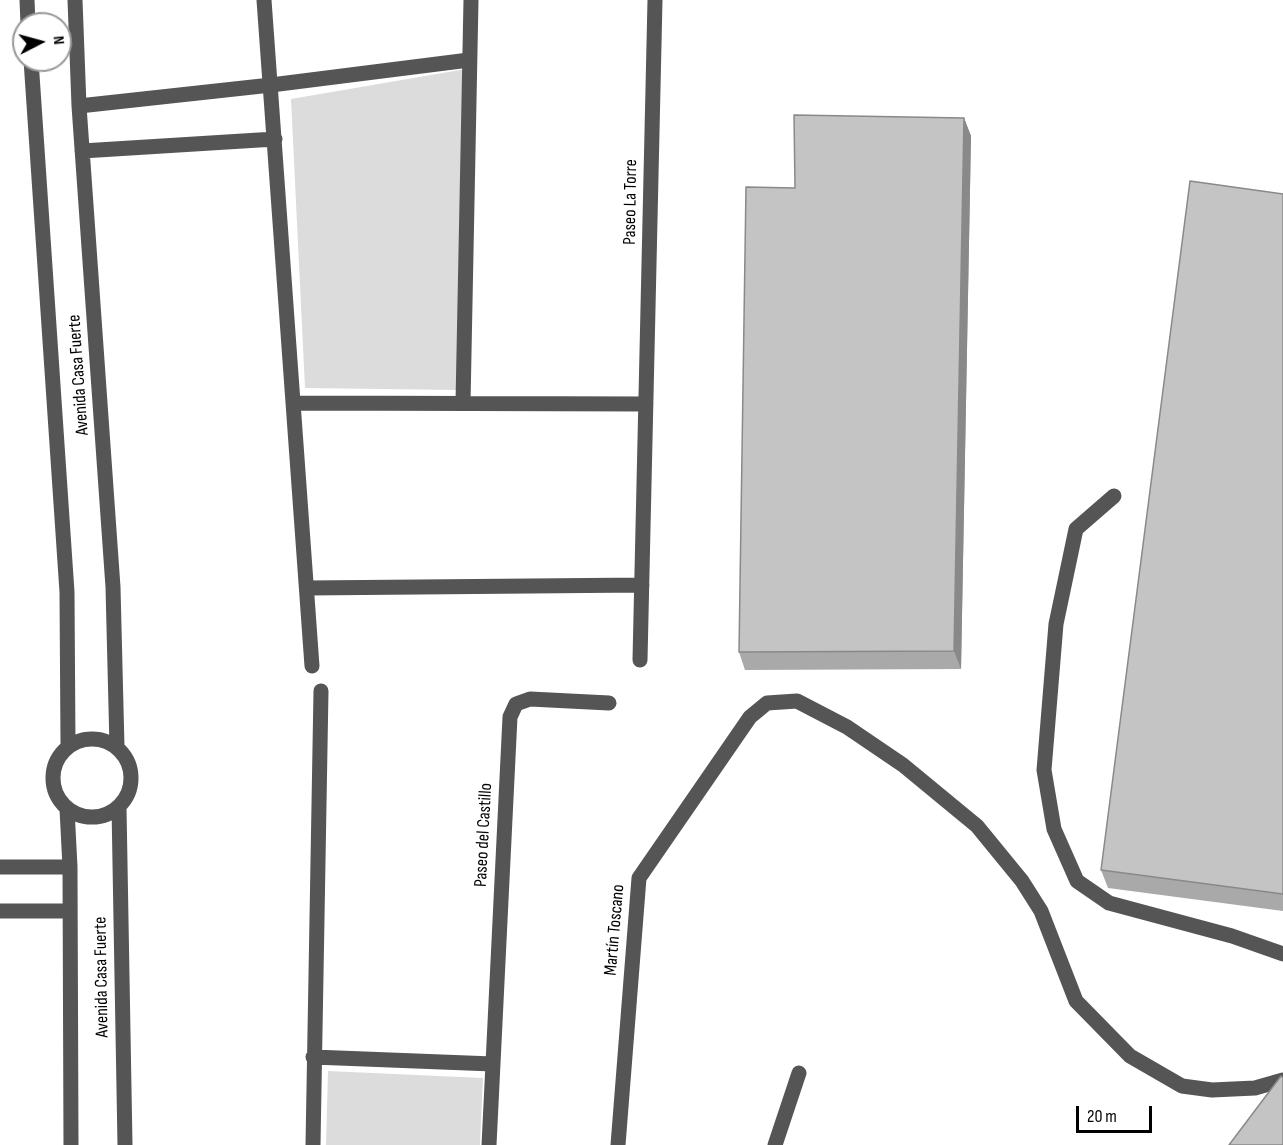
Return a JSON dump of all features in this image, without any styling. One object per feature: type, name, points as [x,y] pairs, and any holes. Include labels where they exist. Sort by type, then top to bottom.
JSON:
[{"type":"street","name":"Avenida Casa Fuerte","points":[[75,0],[82,151],[113,588],[117,747]]},
{"type":"street","points":[[264,0],[312,666]]},
{"type":"street","points":[[463,403],[471,0]]},
{"type":"street","name":"Paseo La Torre","points":[[640,660],[656,0]]},
{"type":"street","points":[[80,106],[469,60]]},
{"type":"street","name":"Avenida Casa Fuerte","points":[[32,72],[67,592],[68,745]]},
{"type":"street","points":[[82,151],[275,140]]},
{"type":"street","points":[[293,403],[646,404]]},
{"type":"street","points":[[1114,496],[1076,529],[1056,624],[1044,770],[1054,829],[1077,881],[1109,903],[1232,936],[1283,954]]},
{"type":"street","points":[[307,588],[642,585]]},
{"type":"street","points":[[312,1145],[321,691]]},
{"type":"street","name":"Paseo del Castillo","points":[[489,1145],[510,717],[516,704],[530,699],[609,703]]},
{"type":"street","name":"Martín Toscano","points":[[618,1145],[639,878],[750,717],[767,703],[797,701],[847,728],[903,765],[977,826],[1022,882],[1041,911],[1076,1001],[1130,1056],[1182,1086],[1212,1090],[1255,1088],[1283,1080]]},
{"type":"street","points":[[84,738],[101,739],[117,747],[126,757],[131,770],[131,784],[127,797],[107,815],[93,818],[80,816],[67,809],[58,798],[53,784],[53,770],[58,756],[68,745],[84,738]]},
{"type":"street","name":"Avenida Casa Fuerte","points":[[118,807],[125,1145]]},
{"type":"street","name":"Avenida Casa Fuerte","points":[[67,809],[70,867],[71,1145]]},
{"type":"street","points":[[0,867],[70,867]]},
{"type":"street","points":[[0,911],[70,911]]},
{"type":"street","points":[[313,1057],[493,1064]]},
{"type":"street","points":[[775,1145],[799,1073]]},
{"type":"shaded area","points":[[466,69],[458,390],[305,388],[291,99]]},
{"type":"shaded area","points":[[328,1071],[483,1078],[480,1145],[326,1145]]},
{"type":"building","points":[[794,115],[964,118],[954,651],[739,652],[746,187],[795,188]]},
{"type":"building","points":[[1190,181],[1283,194],[1283,894],[1101,870]]},
{"type":"building","points":[[1281,1076],[1283,1078],[1283,1145],[1229,1145]]}]
